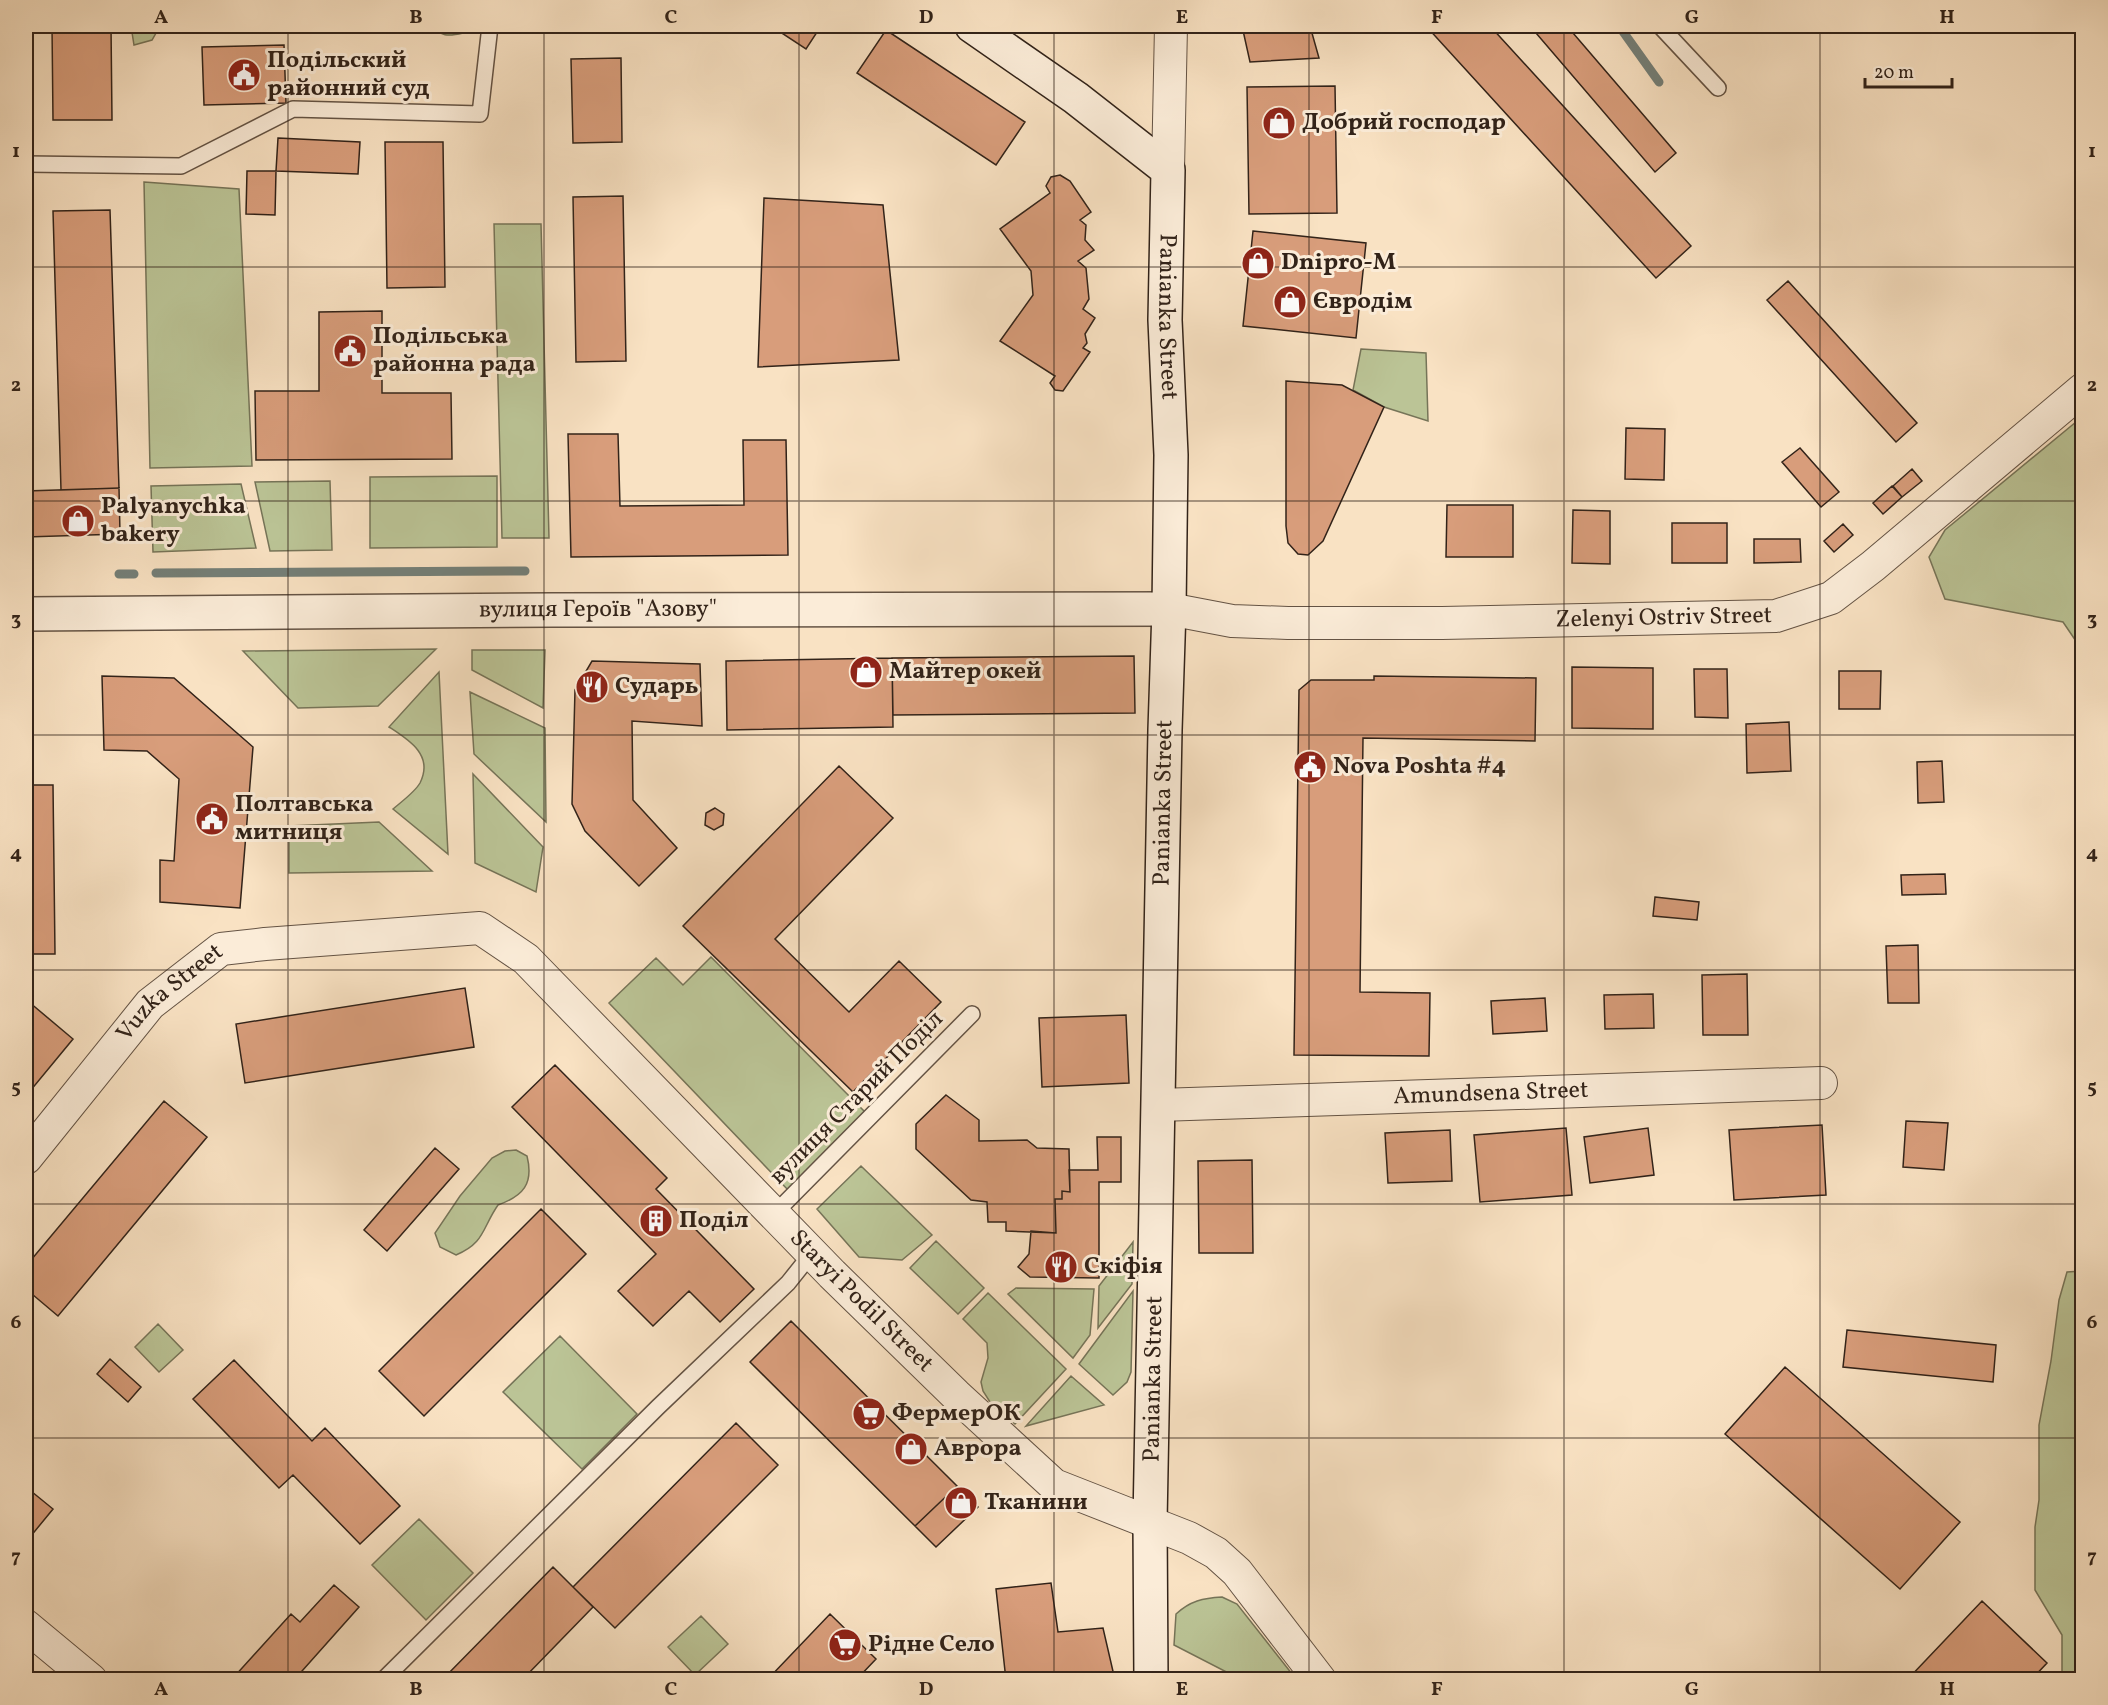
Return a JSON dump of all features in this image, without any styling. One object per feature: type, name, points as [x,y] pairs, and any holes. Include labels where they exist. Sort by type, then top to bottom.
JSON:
[{"type":"main road","points":[[972,26],[1076,98],[1168,170]]},
{"type":"main road","name":"Panianka Street","points":[[1151,1680],[1150,1522],[1171,455],[1165,320],[1168,170]]},
{"type":"main road","name":"вулиця Героїв \"Азову\"","points":[[26,614],[1169,609]]},
{"type":"street","points":[[1168,170],[1171,26]]},
{"type":"street","name":"Zelenyi Ostriv Street","points":[[1169,609],[1232,621],[1288,623],[1442,623],[1776,616],[1831,598],[1873,566],[2082,390]]},
{"type":"street","name":"Vuzka Street","points":[[26,1158],[150,1004],[221,949],[480,928]]},
{"type":"street","name":"Staryi Podil Street","points":[[480,928],[526,959],[812,1253],[956,1395],[1054,1485],[1189,1538],[1216,1552],[1237,1572],[1320,1680]]},
{"type":"street","name":"Amundsena Street","points":[[1159,1105],[1821,1083]]},
{"type":"street","points":[[26,1626],[86,1678]]},
{"type":"lane","points":[[26,164],[181,166],[293,109],[480,114],[490,26]]},
{"type":"lane","points":[[1660,26],[1718,88]]},
{"type":"lane","name":"вулиця Старий Поділ","points":[[774,1214],[972,1014]]},
{"type":"lane","points":[[383,1680],[650,1415],[788,1282],[812,1253]]},
{"type":"green space","points":[[131,26],[160,26],[152,40],[134,45]]},
{"type":"green space","points":[[430,26],[466,26],[463,33],[449,35],[441,34]]},
{"type":"green space","points":[[144,182],[239,189],[252,466],[150,468]]},
{"type":"green space","points":[[494,224],[541,224],[549,538],[502,538]]},
{"type":"green space","points":[[1361,349],[1426,353],[1428,421],[1384,407],[1353,390]]},
{"type":"green space","points":[[2082,417],[2082,650],[2063,622],[1945,599],[1929,557],[1945,530]]},
{"type":"green space","points":[[497,476],[497,547],[370,548],[370,477]]},
{"type":"green space","points":[[330,481],[332,550],[270,551],[255,482]]},
{"type":"green space","points":[[241,484],[256,548],[153,552],[151,486]]},
{"type":"green space","points":[[436,649],[378,706],[298,708],[243,651]]},
{"type":"green space","points":[[472,650],[545,650],[543,708],[472,670]]},
{"type":"green space","points":[[439,672],[448,854],[393,809],[418,786],[424,773],[424,764],[417,749],[389,727]]},
{"type":"green space","points":[[470,692],[545,728],[546,822],[474,754]]},
{"type":"green space","points":[[473,774],[543,847],[536,892],[475,863]]},
{"type":"green space","points":[[379,822],[432,871],[289,873],[289,826]]},
{"type":"green space","points":[[711,957],[866,1113],[788,1190],[609,1003],[656,958],[683,985]]},
{"type":"green space","points":[[516,1150],[527,1156],[529,1174],[524,1188],[514,1197],[498,1205],[482,1234],[473,1245],[456,1255],[440,1247],[435,1233],[460,1196],[492,1158],[505,1151]]},
{"type":"green space","points":[[861,1166],[932,1235],[902,1260],[859,1257],[817,1209]]},
{"type":"green space","points":[[936,1241],[984,1288],[958,1314],[910,1268]]},
{"type":"green space","points":[[1133,1242],[1132,1284],[1098,1328],[1099,1286]]},
{"type":"green space","points":[[2082,1271],[2082,1679],[2062,1679],[2062,1635],[2035,1590],[2035,1527],[2039,1500],[2039,1425],[2059,1300],[2067,1272]]},
{"type":"green space","points":[[1016,1288],[1094,1289],[1090,1335],[1073,1358],[1008,1294]]},
{"type":"green space","points":[[1133,1291],[1131,1372],[1127,1382],[1113,1395],[1079,1364]]},
{"type":"green space","points":[[988,1293],[1066,1369],[1015,1424],[990,1402],[983,1391],[981,1382],[988,1358],[987,1343],[963,1319]]},
{"type":"green space","points":[[158,1324],[183,1350],[159,1372],[135,1347]]},
{"type":"green space","points":[[560,1336],[637,1414],[582,1469],[503,1392]]},
{"type":"green space","points":[[1071,1376],[1104,1405],[1026,1426]]},
{"type":"green space","points":[[419,1519],[473,1573],[426,1620],[372,1565]]},
{"type":"green space","points":[[1222,1597],[1237,1604],[1296,1679],[1240,1679],[1174,1645],[1176,1614],[1197,1601]]},
{"type":"green space","points":[[701,1616],[728,1644],[695,1675],[668,1647]]},
{"type":"building","points":[[52,26],[111,26],[112,120],[53,120]]},
{"type":"building","points":[[771,26],[821,26],[806,49]]},
{"type":"building","points":[[1242,26],[1310,26],[1319,58],[1250,62]]},
{"type":"building","points":[[1426,26],[1490,26],[1691,246],[1656,278]]},
{"type":"building","points":[[1530,26],[1567,26],[1676,153],[1655,172]]},
{"type":"building","points":[[886,30],[1025,122],[996,165],[857,73]]},
{"type":"building","name":"Подільский районний суд","points":[[284,45],[286,103],[204,105],[202,47]]},
{"type":"building","points":[[621,58],[622,142],[573,143],[571,59]]},
{"type":"building","points":[[1335,86],[1337,213],[1249,214],[1247,87]]},
{"type":"building","points":[[278,138],[360,142],[358,174],[276,171]]},
{"type":"building","points":[[385,142],[443,142],[445,287],[387,288]]},
{"type":"building","points":[[247,171],[276,171],[275,215],[246,214]]},
{"type":"building","points":[[1060,175],[1070,181],[1091,212],[1080,220],[1086,225],[1085,240],[1094,250],[1078,261],[1086,268],[1089,299],[1083,309],[1095,318],[1085,334],[1087,343],[1083,348],[1090,352],[1063,391],[1055,390],[1050,383],[1055,376],[1000,341],[1033,295],[1031,271],[1000,229],[1050,193],[1046,186],[1051,177]]},
{"type":"building","points":[[623,196],[626,361],[576,362],[573,197]]},
{"type":"building","points":[[764,198],[883,205],[899,360],[758,367]]},
{"type":"building","points":[[110,210],[119,488],[61,490],[53,211]]},
{"type":"building","points":[[1253,231],[1366,243],[1356,338],[1243,326]]},
{"type":"building","points":[[1788,281],[1917,423],[1896,442],[1767,300]]},
{"type":"building","name":"Подільська районна рада","points":[[382,311],[382,393],[451,393],[452,459],[256,460],[255,391],[319,391],[319,312]]},
{"type":"building","points":[[1286,381],[1342,385],[1384,407],[1323,541],[1308,555],[1298,554],[1288,543]]},
{"type":"building","points":[[1626,428],[1665,429],[1664,480],[1625,479]]},
{"type":"building","points":[[568,434],[618,434],[620,506],[744,505],[743,440],[786,440],[788,555],[571,557]]},
{"type":"building","points":[[1800,448],[1839,492],[1821,507],[1782,462]]},
{"type":"building","points":[[1912,469],[1922,481],[1902,497],[1893,486]]},
{"type":"building","points":[[1892,486],[1902,497],[1883,514],[1873,503]]},
{"type":"building","points":[[119,488],[120,534],[26,537],[26,491]]},
{"type":"building","points":[[1447,505],[1513,505],[1513,557],[1446,557]]},
{"type":"building","points":[[1573,510],[1610,511],[1610,564],[1572,563]]},
{"type":"building","points":[[1672,523],[1727,523],[1727,563],[1672,563]]},
{"type":"building","points":[[1843,524],[1853,535],[1834,552],[1824,541]]},
{"type":"building","points":[[1754,539],[1800,539],[1801,562],[1754,563]]},
{"type":"building","points":[[26,652],[28,652],[29,705],[26,705]]},
{"type":"building","points":[[1134,656],[1135,713],[893,715],[892,658]]},
{"type":"building","points":[[892,658],[893,727],[727,730],[726,661]]},
{"type":"building","points":[[592,661],[700,664],[702,726],[632,721],[633,800],[677,848],[639,886],[585,831],[572,804],[575,690]]},
{"type":"building","points":[[1572,667],[1653,668],[1653,729],[1572,728]]},
{"type":"building","points":[[1694,669],[1727,669],[1728,718],[1695,717]]},
{"type":"building","points":[[1839,671],[1881,671],[1880,709],[1839,709]]},
{"type":"building","name":"Полтавська митниця","points":[[102,676],[174,678],[253,747],[240,908],[160,902],[160,860],[174,861],[179,779],[147,751],[104,750]]},
{"type":"building","points":[[1374,676],[1536,678],[1535,741],[1363,738],[1360,992],[1430,993],[1429,1056],[1294,1055],[1299,690],[1311,680],[1374,680]]},
{"type":"building","points":[[1789,722],[1791,771],[1747,773],[1746,724]]},
{"type":"building","points":[[1942,761],[1944,802],[1918,803],[1917,762]]},
{"type":"building","points":[[839,766],[893,818],[775,939],[849,1012],[899,961],[941,1002],[853,1092],[683,926]]},
{"type":"building","points":[[26,785],[53,785],[55,954],[26,954]]},
{"type":"building","points":[[715,808],[724,814],[723,825],[714,830],[705,825],[706,813]]},
{"type":"building","points":[[1945,874],[1946,894],[1902,895],[1901,875]]},
{"type":"building","points":[[1655,897],[1699,902],[1697,920],[1653,916]]},
{"type":"building","points":[[1918,945],[1919,1003],[1888,1003],[1886,946]]},
{"type":"building","points":[[1747,974],[1748,1035],[1703,1035],[1702,975]]},
{"type":"building","points":[[465,988],[474,1047],[245,1083],[236,1024]]},
{"type":"building","points":[[1653,994],[1654,1028],[1605,1029],[1604,995]]},
{"type":"building","points":[[1545,998],[1547,1031],[1493,1034],[1491,1001]]},
{"type":"building","points":[[29,1002],[73,1039],[26,1096],[26,1006]]},
{"type":"building","points":[[1126,1015],[1129,1083],[1042,1087],[1039,1018]]},
{"type":"building","name":"Поділ","points":[[555,1065],[667,1178],[656,1189],[754,1289],[720,1322],[689,1291],[653,1326],[618,1291],[656,1254],[512,1107]]},
{"type":"building","points":[[946,1095],[979,1120],[979,1141],[1027,1140],[1037,1148],[1069,1149],[1070,1192],[1062,1191],[1062,1199],[1055,1199],[1056,1233],[1006,1231],[1006,1222],[988,1222],[987,1202],[971,1200],[916,1149],[916,1124]]},
{"type":"building","points":[[164,1101],[207,1137],[58,1316],[26,1289],[26,1266]]},
{"type":"building","points":[[1906,1121],[1948,1123],[1944,1170],[1903,1167]]},
{"type":"building","points":[[1822,1125],[1826,1195],[1734,1200],[1729,1130]]},
{"type":"building","points":[[1566,1128],[1572,1195],[1480,1202],[1474,1135]]},
{"type":"building","points":[[1648,1128],[1654,1175],[1590,1183],[1584,1137]]},
{"type":"building","points":[[1450,1130],[1452,1181],[1388,1183],[1385,1133]]},
{"type":"building","points":[[1097,1137],[1121,1137],[1121,1182],[1099,1182],[1099,1278],[1030,1277],[1018,1267],[1029,1254],[1031,1231],[1056,1233],[1055,1199],[1062,1199],[1062,1191],[1070,1192],[1069,1170],[1098,1170]]},
{"type":"building","points":[[435,1148],[459,1169],[387,1251],[364,1230]]},
{"type":"building","points":[[1252,1160],[1253,1253],[1199,1253],[1198,1161]]},
{"type":"building","points":[[541,1209],[586,1254],[424,1416],[379,1371]]},
{"type":"building","points":[[791,1321],[957,1486],[915,1526],[750,1362]]},
{"type":"building","points":[[1847,1330],[1996,1345],[1993,1382],[1843,1367]]},
{"type":"building","points":[[110,1359],[141,1387],[128,1402],[97,1374]]},
{"type":"building","points":[[234,1360],[312,1441],[325,1428],[400,1506],[360,1544],[293,1475],[279,1488],[193,1399]]},
{"type":"building","points":[[1785,1367],[1960,1522],[1900,1589],[1725,1434]]},
{"type":"building","points":[[736,1423],[778,1465],[615,1628],[573,1587]]},
{"type":"building","points":[[957,1486],[978,1507],[936,1547],[915,1526]]},
{"type":"building","points":[[26,1487],[53,1509],[26,1542]]},
{"type":"building","points":[[553,1567],[593,1607],[522,1680],[442,1680]]},
{"type":"building","points":[[1051,1583],[1058,1632],[1103,1628],[1115,1680],[1006,1680],[996,1589]]},
{"type":"building","points":[[334,1585],[359,1607],[294,1680],[233,1678],[291,1614],[300,1622]]},
{"type":"building","points":[[1982,1601],[2047,1663],[2031,1680],[1907,1680]]},
{"type":"building","points":[[830,1614],[876,1659],[856,1680],[767,1680]]},
{"type":"waterway","points":[[1619,26],[1659,82]]},
{"type":"waterway","points":[[156,573],[525,571]]},
{"type":"waterway","points":[[119,574],[134,574]]},
{"type":"place","name":"Подільский районний суд","points":[[244,75]]},
{"type":"place","name":"Добрий господар","points":[[1279,123]]},
{"type":"place","name":"Dnipro-M","points":[[1258,263]]},
{"type":"place","name":"Євродім","points":[[1290,302]]},
{"type":"place","name":"Подільська районна рада","points":[[350,351]]},
{"type":"place","name":"Palyanychka bakery","points":[[78,521]]},
{"type":"place","name":"Майтер окей","points":[[866,672]]},
{"type":"place","name":"Сударь","points":[[592,687]]},
{"type":"place","name":"Nova Poshta #4","points":[[1310,767]]},
{"type":"place","name":"Полтавська митниця","points":[[212,819]]},
{"type":"place","name":"Поділ","points":[[656,1221]]},
{"type":"place","name":"Скіфія","points":[[1061,1267]]},
{"type":"place","name":"ФермерОК","points":[[869,1414]]},
{"type":"place","name":"Аврора","points":[[911,1449]]},
{"type":"place","name":"Тканини","points":[[961,1503]]},
{"type":"place","name":"Рідне Село","points":[[845,1645]]}]
